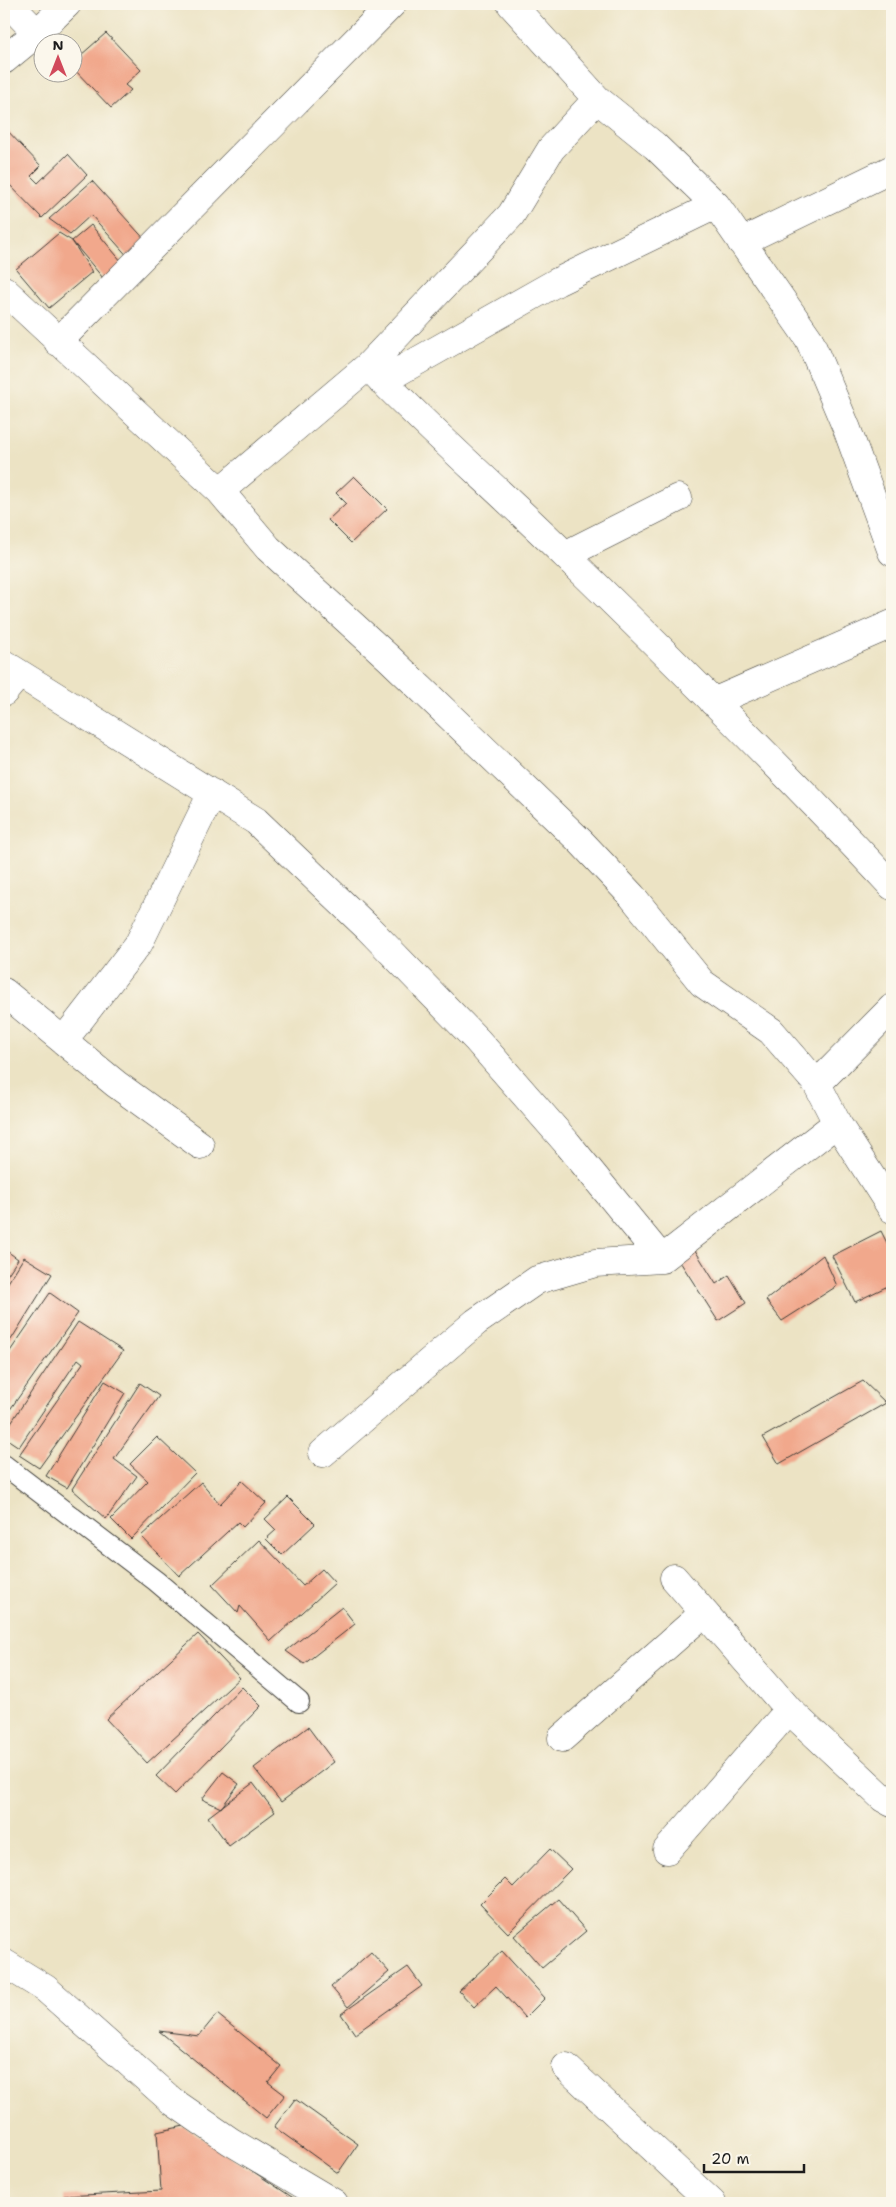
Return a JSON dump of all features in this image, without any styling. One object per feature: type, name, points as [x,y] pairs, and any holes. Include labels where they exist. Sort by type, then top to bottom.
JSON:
[{"type":"street","points":[[9,4],[36,32]]},
{"type":"street","points":[[38,32],[67,4]]},
{"type":"street","points":[[58,342],[392,4]]},
{"type":"street","points":[[511,4],[596,99],[655,146],[716,205],[742,242],[809,339],[847,429],[892,552]]},
{"type":"street","points":[[4,60],[32,37]]},
{"type":"street","points":[[375,373],[511,215],[552,149],[596,99]]},
{"type":"street","points":[[742,242],[892,169]]},
{"type":"street","points":[[220,491],[375,373],[716,205]]},
{"type":"street","points":[[4,290],[220,491],[268,548],[390,659],[581,842],[632,896],[702,982],[771,1031],[817,1084],[837,1123],[892,1209]]},
{"type":"street","points":[[375,373],[565,555],[823,812],[892,886]]},
{"type":"street","points":[[565,555],[678,498]]},
{"type":"street","points":[[713,702],[892,624]]},
{"type":"street","points":[[9,677],[212,793],[256,821],[368,928],[470,1033],[567,1143],[662,1259]]},
{"type":"street","points":[[64,1040],[139,943],[212,793]]},
{"type":"street","points":[[4,992],[116,1084],[200,1145]]},
{"type":"street","points":[[817,1084],[892,1008]]},
{"type":"street","points":[[322,1452],[476,1322],[537,1280],[595,1263],[662,1259],[837,1123]]},
{"type":"street","points":[[674,1578],[789,1710],[883,1798],[892,1804]]},
{"type":"street","points":[[562,1738],[704,1613]]},
{"type":"street","points":[[667,1850],[789,1710]]},
{"type":"street","points":[[4,1963],[46,1989],[172,2101],[230,2141],[334,2203]]},
{"type":"street","points":[[566,2067],[712,2203]]},
{"type":"lane","points":[[4,1465],[156,1581],[300,1702]]},
{"type":"building","points":[[106,33],[141,70],[125,85],[131,90],[111,108],[82,78],[82,54]]},
{"type":"building","points":[[4,127],[41,166],[31,176],[38,183],[68,154],[87,175],[42,218],[4,179]]},
{"type":"building","points":[[92,181],[148,243],[130,259],[91,215],[70,234],[49,219]]},
{"type":"building","points":[[91,225],[127,268],[108,284],[72,241]]},
{"type":"building","points":[[59,233],[72,241],[92,272],[49,308],[16,269]]},
{"type":"building","points":[[354,476],[387,509],[351,543],[328,520],[346,503],[336,493]]},
{"type":"building","points":[[881,1231],[892,1253],[892,1284],[855,1302],[832,1256]]},
{"type":"building","points":[[693,1247],[716,1284],[729,1275],[746,1303],[718,1321],[677,1257]]},
{"type":"building","points":[[4,1249],[18,1259],[4,1280]]},
{"type":"building","points":[[823,1255],[837,1286],[782,1321],[766,1300]]},
{"type":"building","points":[[24,1257],[52,1274],[4,1351],[4,1289]]},
{"type":"building","points":[[50,1293],[78,1313],[4,1418],[4,1360]]},
{"type":"building","points":[[78,1322],[123,1351],[39,1468],[19,1455],[83,1363],[78,1359],[19,1447],[4,1437],[4,1433]]},
{"type":"building","points":[[105,1381],[125,1393],[67,1488],[46,1476]]},
{"type":"building","points":[[863,1381],[886,1403],[779,1464],[763,1437]]},
{"type":"building","points":[[140,1383],[159,1396],[114,1459],[137,1476],[106,1519],[72,1489]]},
{"type":"building","points":[[157,1437],[195,1473],[131,1539],[111,1519],[148,1481],[130,1464]]},
{"type":"building","points":[[242,1481],[266,1503],[243,1527],[238,1522],[179,1576],[141,1536],[201,1482],[220,1504]]},
{"type":"building","points":[[288,1497],[315,1524],[282,1555],[266,1539],[276,1530],[265,1519]]},
{"type":"building","points":[[259,1540],[303,1586],[322,1569],[335,1583],[271,1641],[240,1606],[238,1613],[212,1585]]},
{"type":"building","points":[[342,1607],[355,1624],[304,1664],[286,1651]]},
{"type":"building","points":[[198,1634],[240,1678],[147,1763],[106,1719]]},
{"type":"building","points":[[242,1687],[261,1706],[175,1794],[156,1776]]},
{"type":"building","points":[[308,1727],[334,1762],[281,1802],[254,1768]]},
{"type":"building","points":[[223,1772],[239,1784],[221,1808],[202,1799]]},
{"type":"building","points":[[253,1783],[275,1812],[229,1846],[208,1817]]},
{"type":"building","points":[[550,1849],[571,1869],[508,1933],[480,1904],[505,1879],[513,1887]]},
{"type":"building","points":[[558,1899],[586,1931],[542,1968],[514,1936]]},
{"type":"building","points":[[502,1951],[545,1998],[525,2018],[496,1986],[474,2007],[459,1991]]},
{"type":"building","points":[[371,1952],[389,1972],[348,2007],[331,1987]]},
{"type":"building","points":[[408,1967],[422,1986],[355,2034],[341,2014]]},
{"type":"building","points":[[217,2014],[281,2066],[268,2082],[285,2095],[266,2118],[159,2031],[199,2036]]},
{"type":"building","points":[[295,2099],[358,2144],[338,2173],[274,2127]]},
{"type":"building","points":[[184,2126],[301,2203],[64,2203],[64,2196],[161,2191],[157,2132]]}]
